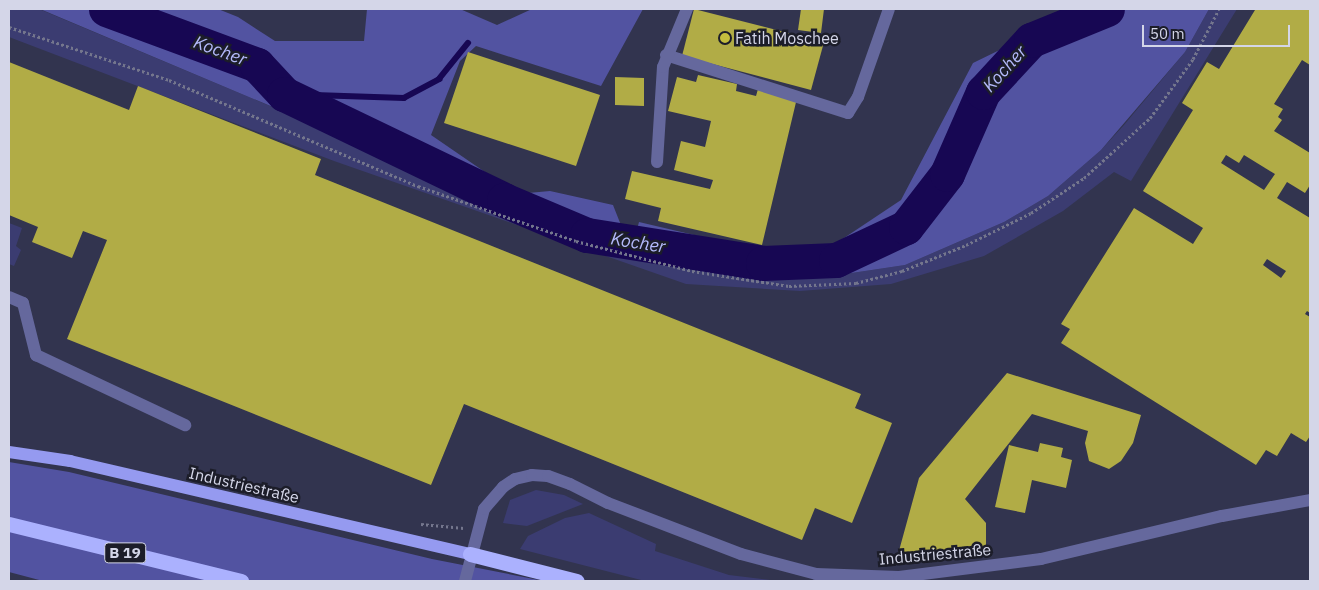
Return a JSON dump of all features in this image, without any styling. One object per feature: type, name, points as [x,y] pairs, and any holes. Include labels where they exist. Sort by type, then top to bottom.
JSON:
[{"type":"highway","name":"B 19","points":[[9,524],[241,581]]},
{"type":"highway","points":[[470,554],[577,581]]},
{"type":"main road","name":"Industriestraße","points":[[9,452],[70,461],[470,554]]},
{"type":"street","points":[[656,162],[666,55],[687,9]]},
{"type":"street","points":[[666,55],[848,112],[858,97],[889,9]]},
{"type":"street","points":[[9,297],[22,303],[36,355],[185,425]]},
{"type":"street","name":"Industriestraße","points":[[464,581],[484,509],[492,496],[515,479],[532,475],[563,481],[608,503],[741,554],[816,574],[899,577],[1041,559],[1222,516],[1310,500]]},
{"type":"shaded area","points":[[9,9],[39,9],[344,137],[414,172],[587,240],[825,277],[905,265],[1004,222],[1048,196],[1101,150],[1124,125],[1185,52],[1209,9],[1237,9],[1131,181],[1114,172],[1063,211],[984,256],[891,284],[800,291],[686,284],[334,161],[9,37]]},
{"type":"shaded area","points":[[40,9],[218,9],[238,17],[275,41],[364,41],[367,9],[460,9],[497,25],[532,9],[643,9],[601,86],[476,46],[460,61],[431,135],[517,194],[550,191],[613,205],[630,248],[587,240],[414,172],[344,137]]},
{"type":"shaded area","points":[[1084,9],[1209,9],[1185,52],[1101,150],[1048,196],[1004,222],[905,265],[825,277],[632,248],[639,222],[808,262],[901,200],[973,63]]},
{"type":"shaded area","points":[[9,223],[22,228],[16,246],[21,250],[14,266],[9,264]]},
{"type":"shaded area","points":[[9,462],[69,472],[432,559],[544,581],[43,581],[9,572]]},
{"type":"shaded area","points":[[536,490],[564,495],[583,504],[527,526],[503,523],[510,500]]},
{"type":"shaded area","points":[[589,513],[656,544],[655,551],[729,575],[778,581],[645,581],[520,549],[528,536],[565,518]]},
{"type":"building","points":[[694,9],[824,42],[811,90],[682,56]]},
{"type":"building","points":[[801,9],[824,9],[821,33],[798,30]]},
{"type":"building","points":[[1310,9],[1310,65],[1302,60],[1274,104],[1283,109],[1278,117],[1282,120],[1274,131],[1310,153],[1310,185],[1305,193],[1287,182],[1277,198],[1310,218],[1310,313],[1307,311],[1305,314],[1310,317],[1310,436],[1306,442],[1291,433],[1277,456],[1266,450],[1256,465],[1061,343],[1070,329],[1061,324],[1134,208],[1193,244],[1203,228],[1143,191],[1193,110],[1182,103],[1207,62],[1219,69],[1255,10]],"holes":[[[1226,155],[1239,163],[1244,155],[1275,174],[1264,190],[1221,163]],[[1267,259],[1286,271],[1281,278],[1263,265]]]},
{"type":"building","points":[[468,52],[600,95],[576,166],[444,123]]},
{"type":"building","points":[[9,62],[129,110],[138,86],[321,159],[315,175],[861,394],[855,408],[892,423],[852,523],[815,508],[802,540],[464,404],[431,485],[67,339],[107,240],[83,231],[72,258],[32,242],[38,227],[9,215]]},
{"type":"building","points":[[698,75],[737,84],[736,91],[756,96],[758,89],[797,98],[762,245],[658,221],[661,208],[625,199],[632,171],[710,189],[713,180],[674,170],[681,141],[705,147],[711,121],[668,111],[677,77],[696,82]]},
{"type":"building","points":[[615,77],[644,78],[644,106],[615,105]]},
{"type":"building","points":[[1007,373],[1141,415],[1133,443],[1121,461],[1109,469],[1089,461],[1085,443],[1088,431],[1032,414],[965,499],[986,523],[986,550],[897,558],[919,478]]},
{"type":"building","points":[[1040,443],[1063,448],[1061,457],[1072,460],[1066,488],[1032,480],[1025,513],[995,507],[1009,445],[1038,452]]},
{"type":"waterway","name":"Kocher","points":[[106,9],[257,65],[284,94],[504,200],[587,235],[763,263],[836,260],[906,227],[947,174],[983,92],[1031,40],[1107,9]]},
{"type":"waterway","points":[[284,94],[404,98],[439,79],[468,43]]},
{"type":"place","name":"Fatih Moschee","points":[[725,38]]}]
